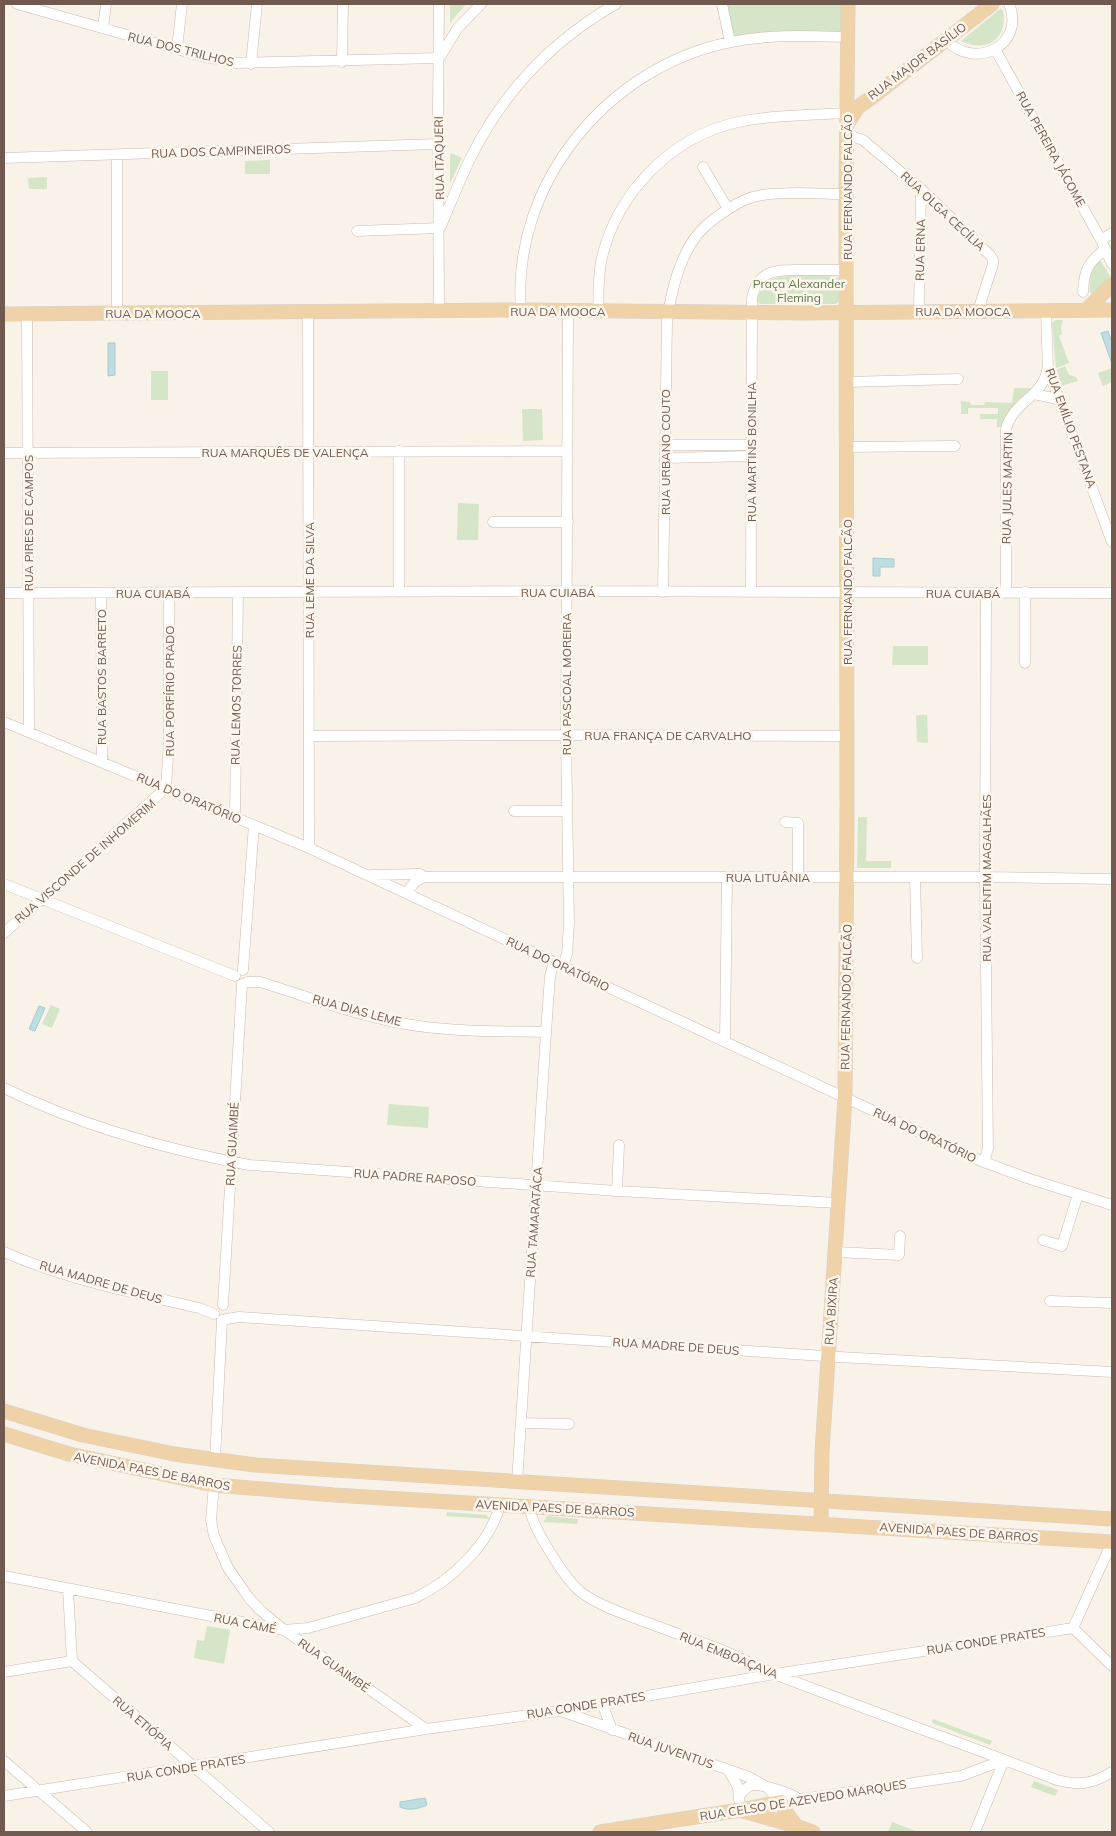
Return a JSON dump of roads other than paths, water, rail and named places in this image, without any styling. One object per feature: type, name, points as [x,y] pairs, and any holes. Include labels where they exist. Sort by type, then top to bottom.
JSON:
[{"type":"main road","name":"RUA FERNANDO FALCÃO","points":[[845,1098],[848,4]]},
{"type":"main road","name":"RUA MAJOR BASÍLIO","points":[[847,124],[858,107],[992,4]]},
{"type":"main road","name":"RUA FERNANDO FALCÃO","points":[[848,87],[855,97],[865,98],[875,95]]},
{"type":"main road","points":[[1086,310],[1112,285]]},
{"type":"main road","name":"RUA DA MOOCA","points":[[4,314],[521,310],[752,313],[1112,310]]},
{"type":"main road","name":"RUA BIXIRA","points":[[820,1524],[828,1356],[845,1098]]},
{"type":"main road","name":"AVENIDA PAES DE BARROS","points":[[6,1414],[83,1435],[174,1454],[255,1465],[1112,1519]]},
{"type":"main road","name":"AVENIDA PAES DE BARROS","points":[[4,1434],[69,1454],[214,1485],[334,1495],[1112,1541]]},
{"type":"main road","points":[[436,1500],[449,1496],[512,1498],[517,1482]]},
{"type":"main road","name":"RUA CELSO DE AZEVEDO MARQUES","points":[[600,1832],[781,1802]]},
{"type":"main road","name":"RUA JUVENTUS","points":[[781,1802],[784,1811],[807,1830]]},
{"type":"main road","name":"RUA JUVENTUS","points":[[740,1810],[807,1830]]},
{"type":"street","name":"RUA DOS TRILHOS","points":[[17,4],[30,6],[223,61],[251,64],[439,58]]},
{"type":"street","points":[[103,28],[106,4]]},
{"type":"street","points":[[177,48],[182,4]]},
{"type":"street","points":[[251,64],[257,4]]},
{"type":"street","points":[[342,62],[343,4]]},
{"type":"street","name":"RUA ITAQUERI","points":[[439,4],[439,312]]},
{"type":"street","points":[[439,58],[457,29],[482,4]]},
{"type":"street","points":[[357,231],[440,228],[470,159],[507,99],[526,75],[567,36],[586,21],[616,4]]},
{"type":"street","points":[[722,4],[730,42]]},
{"type":"street","points":[[946,40],[957,50],[967,53],[977,54],[995,49],[1007,38],[1012,28],[1012,14],[1009,4]]},
{"type":"street","points":[[521,310],[520,276],[526,238],[542,192],[568,148],[586,126],[610,102],[634,83],[682,58],[730,42],[789,36],[848,37]]},
{"type":"street","name":"RUA PEREIRA JÁCOME","points":[[995,49],[1101,240],[1112,264]]},
{"type":"street","points":[[598,311],[601,261],[609,238],[629,197],[649,172],[667,156],[708,132],[737,122],[766,118],[847,124]]},
{"type":"street","name":"RUA OLGA CECÍLIA","points":[[847,124],[921,189],[992,257],[993,264],[978,311]]},
{"type":"street","name":"RUA DOS CAMPINEIROS","points":[[4,158],[438,144]]},
{"type":"street","points":[[117,155],[117,313]]},
{"type":"street","points":[[702,167],[728,209]]},
{"type":"street","name":"RUA ERNA","points":[[919,312],[921,189]]},
{"type":"street","name":"RUA URBANO COUTO","points":[[663,592],[665,380],[668,312],[679,271],[692,244],[702,229],[742,201],[760,195],[846,194]]},
{"type":"street","points":[[1101,240],[1112,233]]},
{"type":"street","points":[[1084,292],[1084,278],[1087,267],[1094,258],[1105,250]]},
{"type":"street","name":"RUA MARTINS BONILHA","points":[[751,592],[753,289],[759,280],[772,272],[780,270],[847,270]]},
{"type":"street","name":"RUA PASCOAL MOREIRA","points":[[558,964],[568,954],[566,592],[568,522],[568,311]]},
{"type":"street","name":"RUA EMÍLIO PESTANA","points":[[1046,311],[1048,369],[1112,542]]},
{"type":"street","name":"RUA LEME DA SILVA","points":[[308,312],[309,848]]},
{"type":"street","name":"RUA PIRES DE CAMPOS","points":[[27,314],[29,732]]},
{"type":"street","name":"RUA JULES MARTIN","points":[[1006,592],[1006,429],[1014,411],[1034,394],[1046,380],[1048,369]]},
{"type":"street","points":[[848,382],[958,379]]},
{"type":"street","points":[[1034,394],[1060,401]]},
{"type":"street","points":[[665,445],[752,445]]},
{"type":"street","points":[[706,445],[707,457]]},
{"type":"street","points":[[848,446],[955,446]]},
{"type":"street","points":[[399,451],[399,592]]},
{"type":"street","name":"RUA MARQUÊS DE VALENÇA","points":[[4,453],[567,451]]},
{"type":"street","points":[[665,458],[752,456]]},
{"type":"street","points":[[493,522],[568,522]]},
{"type":"street","points":[[1025,592],[1025,663]]},
{"type":"street","name":"RUA CUIABÁ","points":[[4,593],[1112,592]]},
{"type":"street","name":"RUA BASTOS BARRETO","points":[[101,593],[102,762]]},
{"type":"street","name":"RUA PORFÍRIO PRADO","points":[[166,788],[169,742],[169,593]]},
{"type":"street","name":"RUA LEMOS TORRES","points":[[235,817],[238,593]]},
{"type":"street","name":"RUA VALENTIM MAGALHÃES","points":[[984,1162],[988,1149],[985,877],[986,593]]},
{"type":"street","name":"RUA DO ORATÓRIO","points":[[4,722],[309,848],[984,1162],[1112,1204]]},
{"type":"street","name":"RUA FRANÇA DE CARVALHO","points":[[310,736],[847,736]]},
{"type":"street","name":"RUA VISCONDE DE INHOMERIM","points":[[4,933],[166,788]]},
{"type":"street","points":[[514,811],[567,811]]},
{"type":"street","points":[[785,822],[798,823],[798,878]]},
{"type":"street","name":"RUA GUAIMBÉ","points":[[214,1460],[221,1312],[254,825]]},
{"type":"street","name":"RUA LITUÂNIA","points":[[369,876],[420,874],[424,877],[985,877],[1112,879]]},
{"type":"street","points":[[395,888],[401,878],[410,875]]},
{"type":"street","points":[[406,893],[415,882],[424,877]]},
{"type":"street","points":[[915,877],[917,958]]},
{"type":"street","points":[[725,1042],[726,878]]},
{"type":"street","name":"RUA DIAS LEME","points":[[4,884],[243,977],[377,1018],[401,1023],[484,1030],[546,1032]]},
{"type":"street","name":"RUA TAMARATÁCA","points":[[517,1482],[550,976],[558,964]]},
{"type":"street","name":"RUA PADRE RAPOSO","points":[[4,1088],[73,1118],[148,1142],[253,1166],[537,1186],[838,1203]]},
{"type":"street","points":[[617,1191],[619,1145]]},
{"type":"street","points":[[1043,1240],[1062,1246],[1078,1194]]},
{"type":"street","points":[[835,1252],[899,1255],[900,1236]]},
{"type":"street","name":"RUA MADRE DE DEUS","points":[[4,1252],[21,1260],[81,1278],[239,1317],[828,1356],[1112,1372]]},
{"type":"street","points":[[1050,1301],[1112,1303]]},
{"type":"street","points":[[522,1423],[569,1424]]},
{"type":"street","name":"RUA GUAIMBÉ","points":[[214,1485],[211,1520],[220,1551],[228,1568],[249,1598],[284,1630],[426,1729]]},
{"type":"street","name":"RUA CAMÉ","points":[[4,1576],[284,1630],[308,1628],[415,1598],[431,1590],[451,1576],[485,1538],[494,1524],[500,1505]]},
{"type":"street","name":"RUA EMBOAÇAVA","points":[[530,1507],[532,1519],[543,1539],[573,1585],[581,1593],[622,1613],[723,1651],[774,1674],[1057,1780],[1073,1784],[1091,1783],[1112,1772]]},
{"type":"street","points":[[1112,1541],[1073,1628],[1112,1666]]},
{"type":"street","points":[[4,1672],[72,1660],[68,1589]]},
{"type":"street","name":"RUA CONDE PRATES","points":[[4,1796],[426,1729],[560,1711],[774,1674],[1073,1628]]},
{"type":"street","name":"RUA ETIÓPIA","points":[[72,1660],[192,1767],[269,1832]]},
{"type":"street","name":"RUA JUVENTUS","points":[[602,1703],[612,1730]]},
{"type":"street","name":"RUA JUVENTUS","points":[[560,1711],[749,1777],[767,1787],[781,1802]]},
{"type":"street","points":[[974,1748],[980,1759],[974,1771]]},
{"type":"street","points":[[975,1832],[1004,1760]]},
{"type":"street","name":"RUA CELSO DE AZEVEDO MARQUES","points":[[781,1802],[961,1776],[1004,1760]]},
{"type":"street","points":[[4,1761],[87,1832]]},
{"type":"street","name":"RUA JUVENTUS","points":[[729,1771],[738,1787],[740,1810]]},
{"type":"street","points":[[739,1796],[748,1786],[758,1785],[791,1793],[798,1799]]},
{"type":"water","points":[[1108,331],[1112,343],[1112,364],[1101,333]]},
{"type":"water","points":[[108,343],[115,343],[115,375],[108,376]]},
{"type":"water","points":[[873,558],[894,559],[894,567],[880,567],[880,576],[873,576]]},
{"type":"water","points":[[39,1006],[45,1008],[35,1031],[29,1029]]},
{"type":"water","points":[[425,1798],[427,1805],[410,1809],[400,1807],[400,1802]]},
{"type":"park label","name":"Praça Alexander Fleming","points":[[799,290]]}]
